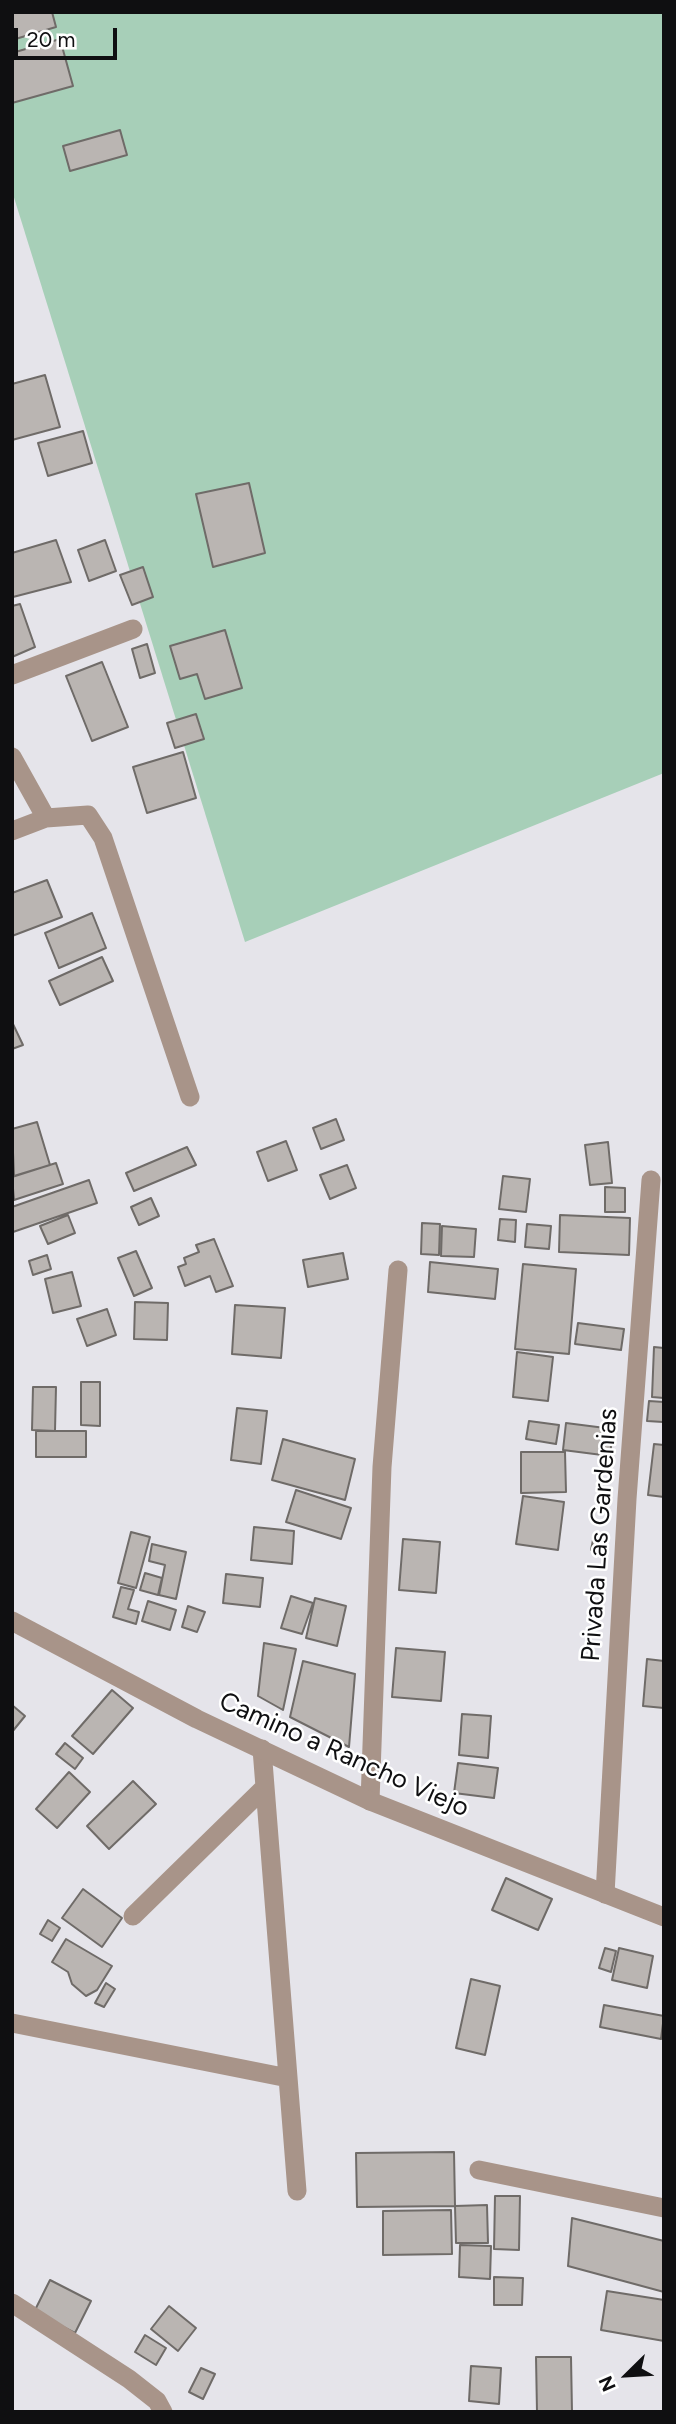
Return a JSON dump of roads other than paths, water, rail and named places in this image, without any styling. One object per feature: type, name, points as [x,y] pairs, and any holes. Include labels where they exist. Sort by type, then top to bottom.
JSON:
[{"type":"street","points":[[12,676],[133,629]]},
{"type":"street","points":[[12,757],[46,818]]},
{"type":"street","points":[[12,831],[46,818],[88,815],[103,838],[190,1097]]},
{"type":"street","name":"Privada Las Gardenias","points":[[605,1894],[627,1499],[651,1180]]},
{"type":"street","points":[[370,1801],[382,1467],[398,1270]]},
{"type":"street","name":"Camino a Rancho Viejo","points":[[12,1621],[197,1718],[370,1801],[664,1917]]},
{"type":"street","points":[[262,1749],[297,2191]]},
{"type":"street","points":[[133,1916],[265,1787]]},
{"type":"street","points":[[12,2023],[288,2078]]},
{"type":"street","points":[[480,2170],[664,2208]]},
{"type":"street","points":[[12,2303],[129,2379],[157,2401],[163,2412]]}]
